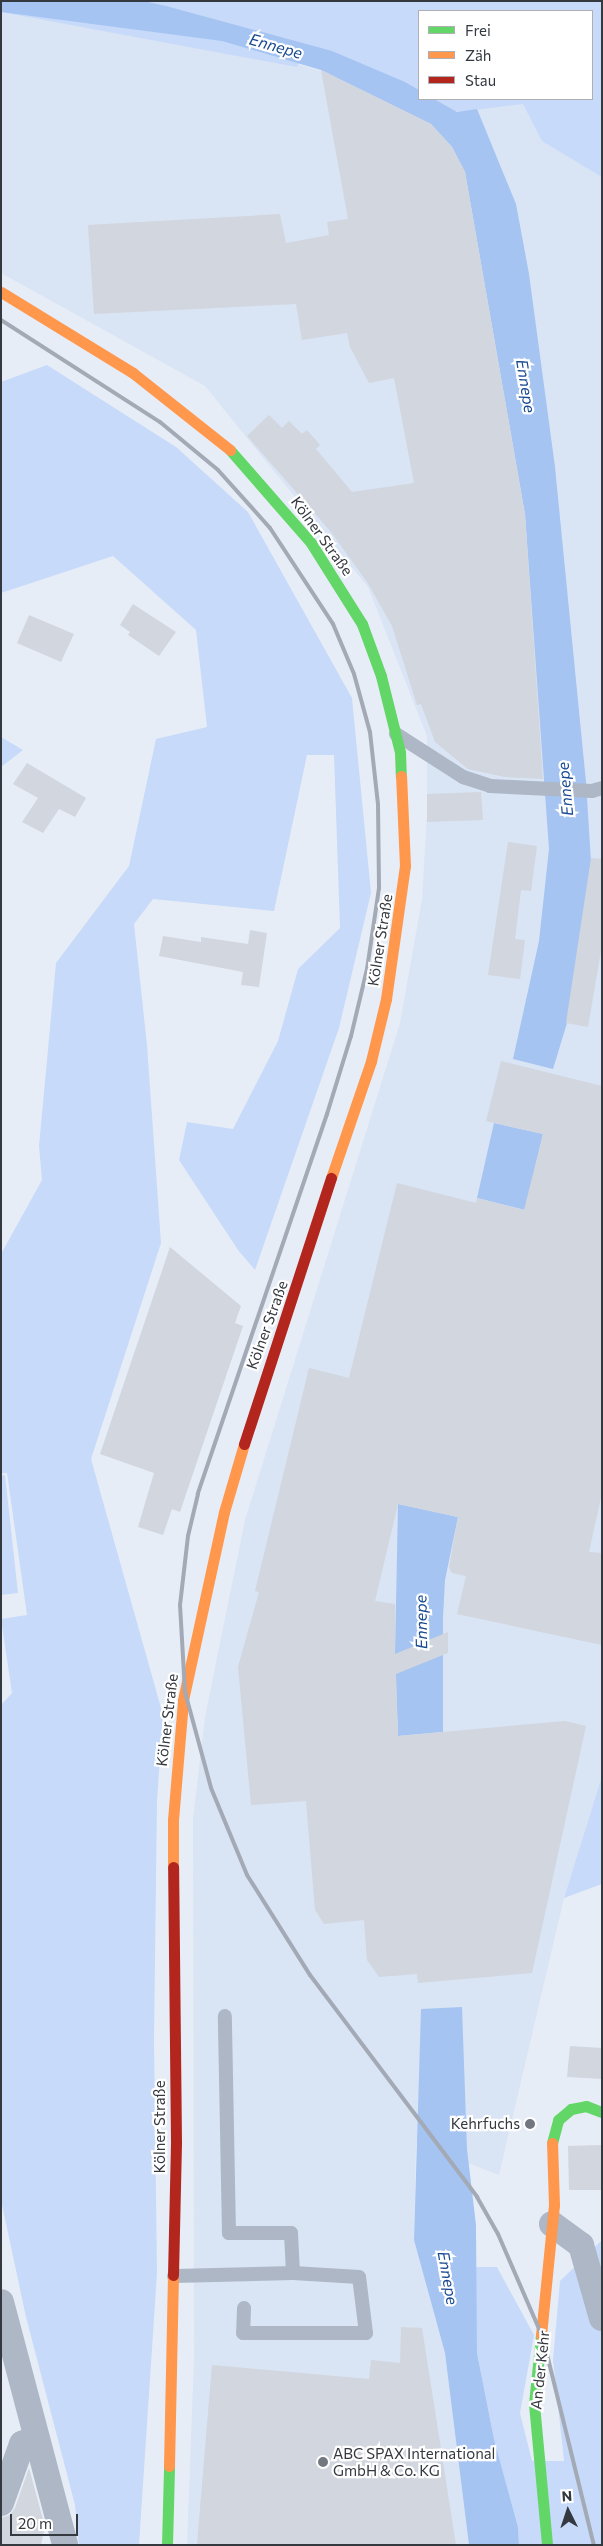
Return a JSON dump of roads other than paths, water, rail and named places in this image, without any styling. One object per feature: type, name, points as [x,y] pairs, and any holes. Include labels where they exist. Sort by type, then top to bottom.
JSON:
[{"type":"main road","name":"Kölner Straße","points":[[1,292],[133,373],[210,431],[246,464],[311,543],[338,580],[362,624],[381,676],[400,752],[405,866],[386,999],[371,1061],[257,1397],[230,1493],[183,1700],[173,1820],[174,2276],[167,2545]]},
{"type":"main road","name":"An der Kehr","points":[[547,2545],[534,2404],[552,2224],[554,2128],[571,2109],[586,2106],[602,2112]]},
{"type":"street","points":[[552,2224],[581,2245],[602,2318]]},
{"type":"street","points":[[1,2302],[65,2545]]},
{"type":"street","points":[[1,2503],[22,2444],[36,2439]]},
{"type":"lane","points":[[395,734],[464,777],[490,786],[539,790],[597,790]]},
{"type":"lane","points":[[225,2016],[229,2233],[291,2233],[293,2273]]},
{"type":"lane","points":[[174,2276],[293,2273],[359,2277],[366,2333],[243,2333],[244,2308]]},
{"type":"water","name":"Ennepe","points":[[1,1],[143,1],[332,51],[405,82],[418,89],[418,100],[436,100],[457,112],[477,109],[516,204],[529,274],[555,467],[586,782],[591,862],[567,1023],[553,1069],[513,1059],[539,941],[549,849],[525,514],[465,172],[452,147],[431,124],[321,70],[222,41],[1,12]]},
{"type":"water","points":[[494,1123],[543,1134],[525,1210],[477,1198]]},
{"type":"water","name":"Ennepe","points":[[398,1504],[458,1517],[445,1580],[443,1617],[443,1732],[398,1736],[395,1654]]},
{"type":"water","name":"Ennepe","points":[[462,2007],[467,2149],[476,2225],[477,2353],[494,2439],[518,2527],[519,2545],[469,2545],[445,2353],[414,2240],[421,2009]]},
{"type":"railway","points":[[1,320],[160,422],[218,470],[270,528],[333,624],[354,674],[370,732],[378,804],[379,888],[367,969],[351,1036],[327,1114],[198,1494],[188,1536],[180,1605],[185,1692],[211,1788],[247,1875],[310,1975],[477,2197],[498,2234],[543,2338],[594,2545]]},
{"type":"place","name":"Kehrfuchs","points":[[530,2124]]},
{"type":"place","name":"ABC SPAX International GmbH & Co. KG","points":[[323,2462]]}]
